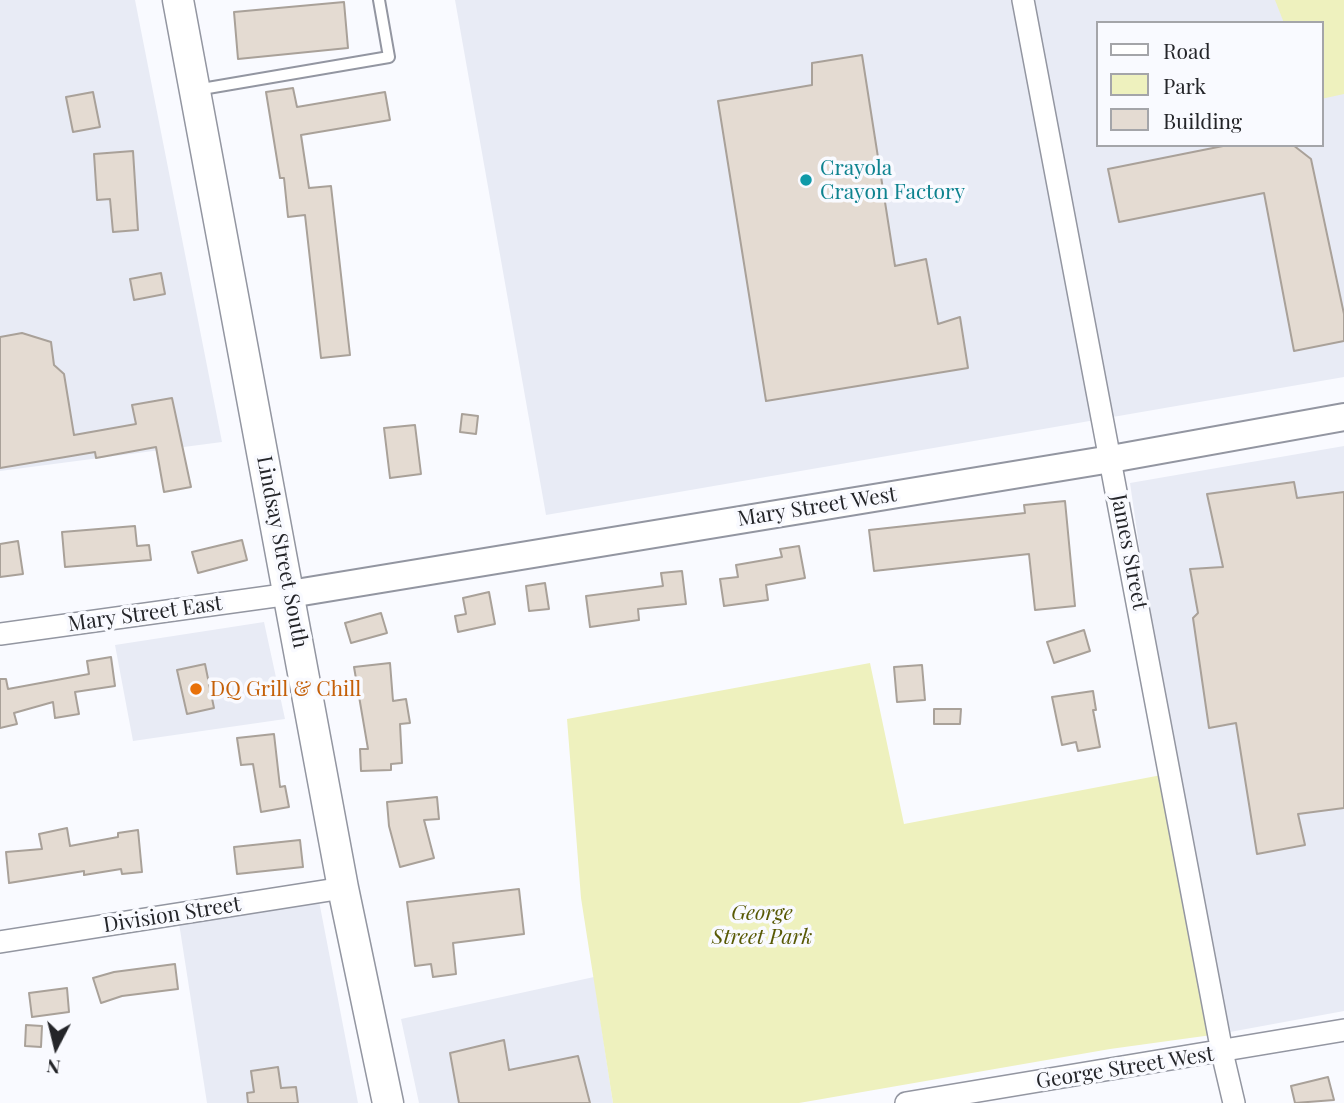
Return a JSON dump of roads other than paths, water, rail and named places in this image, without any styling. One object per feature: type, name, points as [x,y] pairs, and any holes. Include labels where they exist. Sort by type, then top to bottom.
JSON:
[{"type":"main road","name":"Lindsay Street South","points":[[178,0],[343,888],[388,1103]]},
{"type":"street","name":"James Street","points":[[1023,0],[1222,1052],[1234,1103]]},
{"type":"street","name":"Mary Street West","points":[[290,594],[1111,459],[1344,417]]},
{"type":"street","name":"Mary Street East","points":[[0,634],[290,594]]},
{"type":"street","name":"Division Street","points":[[0,942],[343,888]]},
{"type":"street","name":"George Street West","points":[[906,1103],[1344,1030]]},
{"type":"lane","points":[[195,90],[388,57],[379,0]]},
{"type":"place","name":"Crayola Crayon Factory","points":[[806,180]]},
{"type":"place","name":"DQ Grill & Chill","points":[[196,689]]},
{"type":"park label","name":"George Street Park","points":[[762,925]]}]
